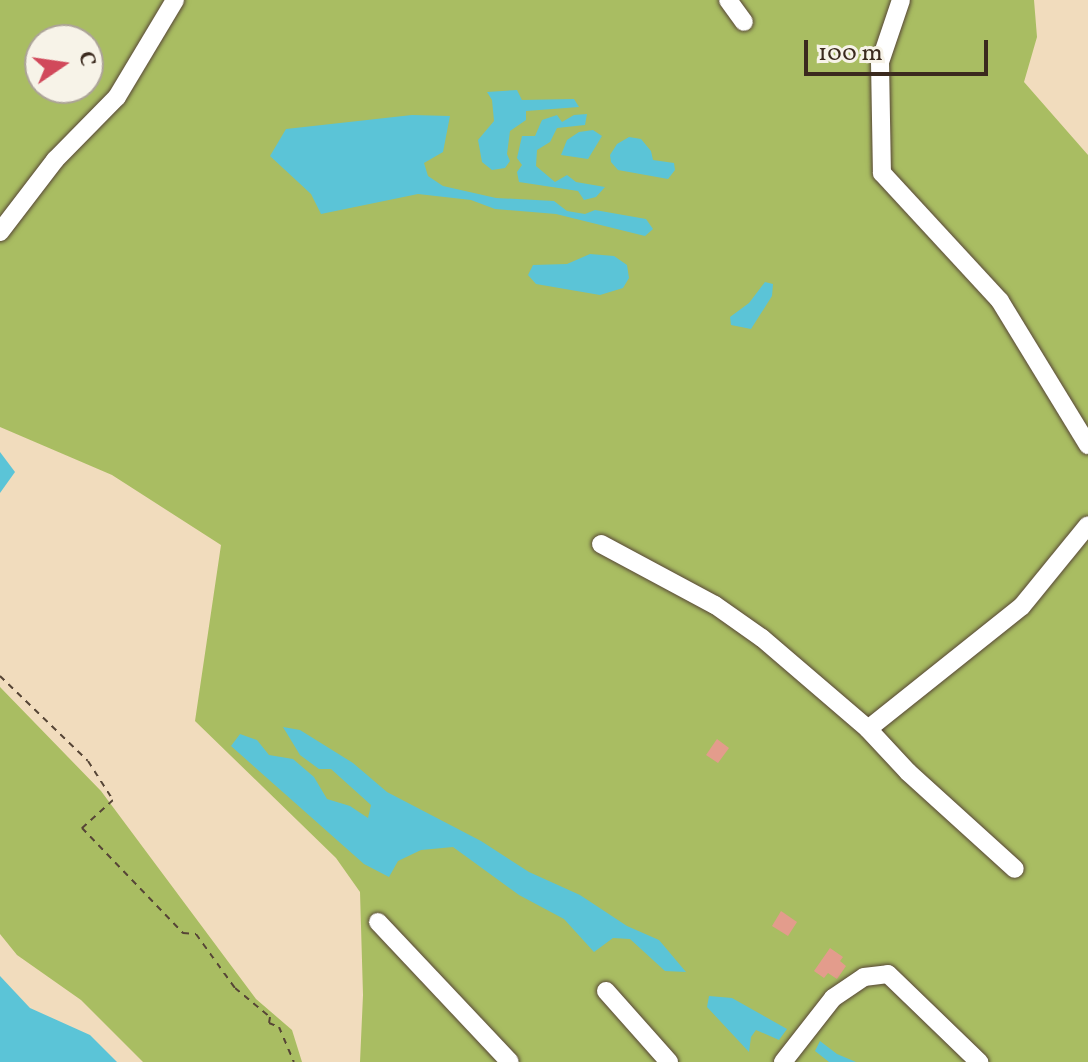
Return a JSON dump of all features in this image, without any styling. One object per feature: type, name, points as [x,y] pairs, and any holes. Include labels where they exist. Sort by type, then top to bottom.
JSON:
[{"type":"street","points":[[0,232],[55,160],[117,97],[175,0]]},
{"type":"street","points":[[728,0],[744,22]]},
{"type":"street","points":[[901,0],[880,62],[882,173],[1000,301],[1088,445]]},
{"type":"street","points":[[868,729],[1022,606],[1088,525]]},
{"type":"street","points":[[601,544],[715,605],[762,638],[868,729],[908,772],[1015,869]]},
{"type":"street","points":[[378,922],[510,1062]]},
{"type":"street","points":[[783,1062],[833,998],[864,977],[888,974],[975,1060]]},
{"type":"street","points":[[606,991],[669,1062]]},
{"type":"path","points":[[0,676],[88,761],[113,800],[82,828],[183,933],[196,934],[235,988],[270,1017],[269,1023],[279,1027],[294,1062]]},
{"type":"green space","points":[[0,0],[1034,0],[1037,37],[1024,82],[1088,155],[1088,1062],[360,1062],[363,995],[360,892],[336,858],[195,721],[221,545],[112,475],[0,427]]},
{"type":"green space","points":[[0,687],[101,791],[256,999],[292,1030],[302,1062],[143,1062],[81,1000],[17,955],[0,934]]},
{"type":"water","points":[[517,90],[522,100],[574,99],[579,107],[526,111],[526,120],[510,131],[507,154],[510,161],[505,168],[492,170],[482,162],[478,140],[494,121],[492,100],[487,92]]},
{"type":"water","points":[[587,114],[585,125],[557,128],[550,142],[537,150],[536,166],[555,182],[567,175],[576,182],[605,187],[596,197],[584,200],[578,191],[519,182],[517,172],[522,165],[517,158],[522,136],[535,136],[542,120],[557,115],[562,122],[574,115]]},
{"type":"water","points":[[412,115],[450,116],[443,152],[424,163],[428,176],[443,186],[496,198],[554,201],[567,211],[585,214],[595,210],[646,219],[653,229],[645,236],[556,214],[495,209],[471,200],[418,194],[321,214],[311,194],[270,156],[286,129]]},
{"type":"water","points":[[593,130],[602,136],[588,159],[561,155],[567,140],[579,132]]},
{"type":"water","points":[[629,137],[641,139],[651,151],[653,160],[674,163],[675,170],[668,179],[618,170],[611,162],[610,155],[617,144]]},
{"type":"water","points":[[590,254],[614,256],[627,265],[629,278],[623,288],[600,295],[536,284],[528,275],[533,265],[567,264]]},
{"type":"water","points":[[765,282],[773,284],[772,296],[751,329],[731,325],[730,317],[749,303]]},
{"type":"water","points":[[0,452],[15,472],[0,493]]},
{"type":"water","points":[[283,727],[300,730],[353,763],[387,792],[481,841],[529,872],[580,895],[627,926],[659,940],[686,972],[665,971],[630,939],[613,938],[594,952],[564,919],[519,895],[453,847],[421,850],[398,861],[389,877],[364,864],[231,746],[240,734],[257,740],[269,755],[293,759],[314,777],[327,799],[350,806],[368,818],[371,805],[331,769],[319,769],[300,755]]},
{"type":"water","points":[[0,976],[30,1008],[90,1035],[117,1062],[0,1062]]},
{"type":"water","points":[[709,996],[732,998],[787,1029],[779,1040],[756,1030],[751,1037],[749,1052],[707,1007]]},
{"type":"water","points":[[820,1041],[837,1054],[856,1062],[829,1062],[815,1051]]},
{"type":"building","points":[[717,739],[729,748],[718,763],[706,755]]},
{"type":"building","points":[[781,911],[797,922],[788,936],[772,926]]},
{"type":"building","points":[[830,948],[843,957],[840,961],[846,966],[837,979],[828,973],[824,978],[814,971]]}]
